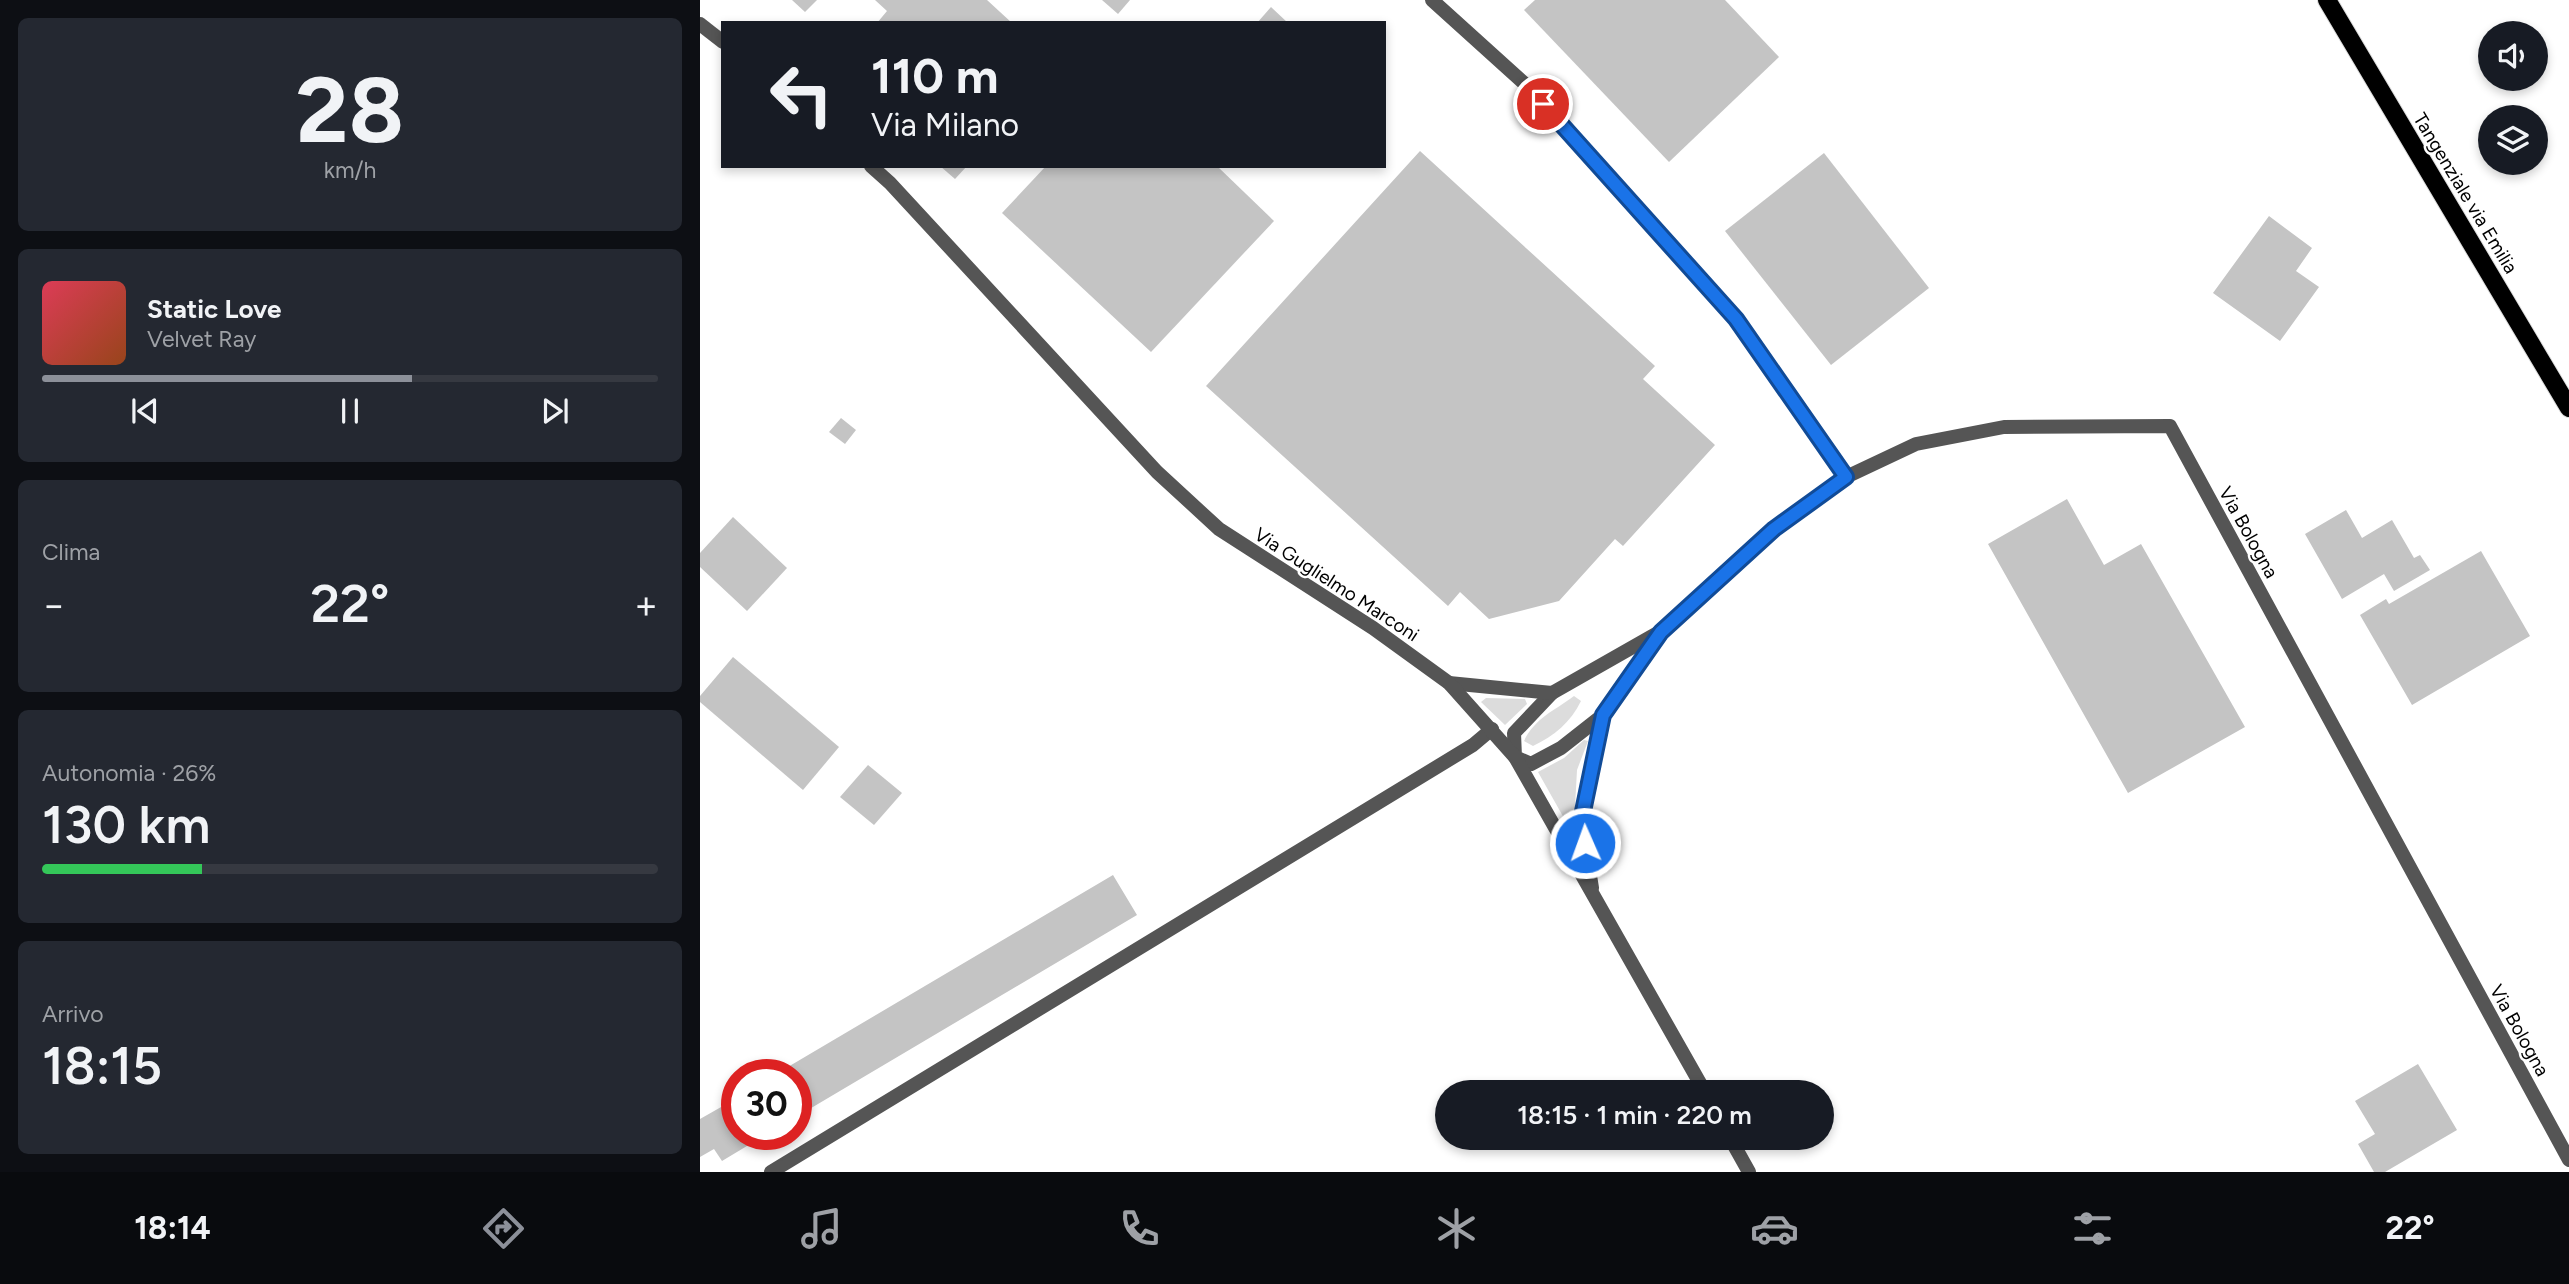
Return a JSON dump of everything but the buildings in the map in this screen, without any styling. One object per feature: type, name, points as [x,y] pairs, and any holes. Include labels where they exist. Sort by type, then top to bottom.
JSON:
[{"type":"main road","name":"Tangenziale via Emilia","points":[[2327,0],[2569,408]]},
{"type":"street","points":[[1432,0],[1525,84],[1736,319],[1846,477]]},
{"type":"street","points":[[700,24],[721,40]]},
{"type":"street","name":"Via Guglielmo Marconi","points":[[873,168],[1157,472],[1219,529],[1373,628],[1449,684],[1492,729],[1515,757],[1592,888],[1698,1080]]},
{"type":"street","name":"Via Bologna","points":[[1661,632],[1552,693],[1514,733],[1515,757],[1531,764],[1561,748],[1603,715],[1661,632],[1774,529],[1846,477],[1916,444],[2004,427],[2170,426],[2569,1160]]},
{"type":"street","points":[[1449,684],[1552,693]]},
{"type":"street","name":"Via Bologna","points":[[1592,888],[1581,821],[1603,715]]},
{"type":"street","points":[[771,1172],[1472,745],[1492,729]]},
{"type":"street","points":[[1737,1150],[1749,1172]]},
{"type":"shaded area","points":[[1574,696],[1581,701],[1561,728],[1533,746],[1524,741],[1539,721]]},
{"type":"shaded area","points":[[1486,698],[1525,699],[1527,704],[1505,725],[1481,702]]},
{"type":"shaded area","points":[[1584,740],[1588,741],[1577,770],[1574,825],[1569,827],[1538,772],[1564,758]]},
{"type":"route","points":[[1543,104],[1736,319],[1846,477],[1774,529],[1661,632],[1603,715],[1581,821],[1585,843]]}]
